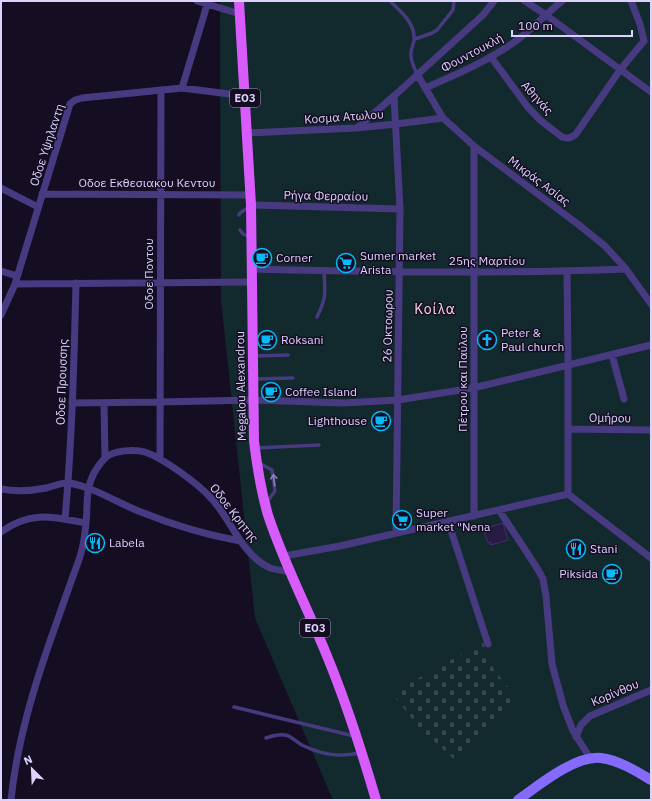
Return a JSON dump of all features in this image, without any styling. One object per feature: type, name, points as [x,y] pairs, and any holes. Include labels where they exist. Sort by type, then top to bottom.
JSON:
[{"type":"main road","name":"Megalou Alexandrou","points":[[239,1],[251,200],[255,448],[257,462],[265,505],[284,556],[328,656],[361,752]]},
{"type":"main road","name":"ΕΟ3","points":[[361,752],[376,800]]},
{"type":"main road","points":[[518,800],[572,764],[590,758],[615,761],[651,780]]},
{"type":"street","points":[[197,1],[240,14]]},
{"type":"street","points":[[356,128],[394,96],[483,15],[494,1]]},
{"type":"street","points":[[525,1],[651,92]]},
{"type":"street","name":"Φουντουκλή","points":[[425,88],[491,57],[514,42],[562,1]]},
{"type":"street","points":[[620,70],[648,42],[631,1]]},
{"type":"street","points":[[182,88],[207,5]]},
{"type":"street","name":"Αθηνάς","points":[[491,57],[514,89],[540,120],[562,137],[571,138],[576,134],[620,70]]},
{"type":"street","name":"Μικράς Ασίας","points":[[417,74],[443,118],[474,146],[605,246],[650,299]]},
{"type":"street","name":"Oδοε Υψηλαντη","points":[[1,315],[15,284],[70,104],[75,100],[82,98],[182,88],[245,96]]},
{"type":"street","name":"Oδοε Ποντου","points":[[160,459],[161,90]]},
{"type":"street","name":"26 Οκτοωρου","points":[[394,96],[400,209],[396,532]]},
{"type":"street","name":"Κοσμα Ατωλου","points":[[247,133],[356,128],[443,118]]},
{"type":"street","name":"Πέτρου και Παύλου","points":[[474,146],[474,516]]},
{"type":"street","points":[[1,188],[38,207]]},
{"type":"street","name":"Oδοε Εκθεσιακου Κεντου","points":[[42,194],[160,195],[251,200]]},
{"type":"street","name":"Ρήγα Φερραίου","points":[[251,200],[400,209]]},
{"type":"street","name":"25ης Μαρτίου","points":[[252,269],[400,272],[566,272],[626,269]]},
{"type":"street","points":[[1,271],[17,276]]},
{"type":"street","points":[[566,272],[568,494]]},
{"type":"street","points":[[15,284],[253,282]]},
{"type":"street","name":"Oδοε Προυσσης","points":[[65,519],[72,403],[76,283]]},
{"type":"street","points":[[72,403],[254,400],[343,403],[398,400],[473,388],[651,345]]},
{"type":"street","points":[[612,355],[624,399]]},
{"type":"street","points":[[11,800],[24,725],[46,654],[81,553],[86,524],[88,488],[95,472],[106,458],[104,403]]},
{"type":"street","name":"Ομήρου","points":[[568,429],[651,430]]},
{"type":"street","name":"Oδοε Κρητης","points":[[106,458],[116,453],[135,450],[145,452],[160,459],[195,483],[210,497],[240,541],[255,558],[268,567],[291,572]]},
{"type":"street","points":[[1,489],[18,492],[68,482],[88,488],[140,512],[167,522],[214,536],[240,541]]},
{"type":"street","points":[[284,556],[340,546],[568,494]]},
{"type":"street","points":[[568,494],[651,558]]},
{"type":"street","points":[[499,510],[543,579],[552,664],[562,705],[576,737],[590,758]]},
{"type":"street","points":[[1,532],[20,521],[39,516],[65,519],[86,524]]},
{"type":"street","points":[[448,521],[488,644]]},
{"type":"street","name":"Κορίνθου","points":[[576,737],[581,726],[590,716],[651,690]]},
{"type":"street","points":[[641,774],[651,771]]},
{"type":"lane","points":[[390,1],[408,20],[414,31],[415,39],[411,57],[417,74]]},
{"type":"lane","points":[[415,39],[437,30],[454,10],[454,1]]},
{"type":"lane","points":[[239,215],[251,200]]},
{"type":"lane","points":[[240,230],[243,234],[252,237]]},
{"type":"lane","points":[[317,317],[326,296],[324,271]]},
{"type":"lane","points":[[253,356],[288,355]]},
{"type":"lane","points":[[254,379],[293,378]]},
{"type":"lane","points":[[255,448],[319,445]]},
{"type":"lane","points":[[257,462],[272,470],[275,491],[265,505]]},
{"type":"lane","points":[[234,707],[356,736]]},
{"type":"lane","points":[[266,738],[283,735],[288,736],[303,746],[333,755],[347,755],[361,752]]},
{"type":"green space","points":[[220,1],[651,1],[651,800],[333,800],[255,618],[221,300]]},
{"type":"green space","points":[[483,642],[493,668],[518,700],[456,761],[419,728],[392,693]]},
{"type":"building","points":[[503,523],[508,540],[491,545],[490,542],[488,543],[484,532],[487,531],[486,528]]},
{"type":"place","name":"Corner","points":[[262,258]]},
{"type":"place","name":"Sumer market Arista","points":[[346,263]]},
{"type":"place","name":"Roksani","points":[[267,340]]},
{"type":"place","name":"Peter & Paul church","points":[[487,340]]},
{"type":"place","name":"Coffee Island","points":[[271,392]]},
{"type":"place","name":"Lighthouse","points":[[381,421]]},
{"type":"place","name":"Super market \"Nena","points":[[402,520]]},
{"type":"place","name":"Labela","points":[[95,543]]},
{"type":"place","name":"Stani","points":[[576,549]]},
{"type":"place","name":"Piksida","points":[[612,574]]},
{"type":"district","name":"Κοίλα","points":[[435,309]]}]
